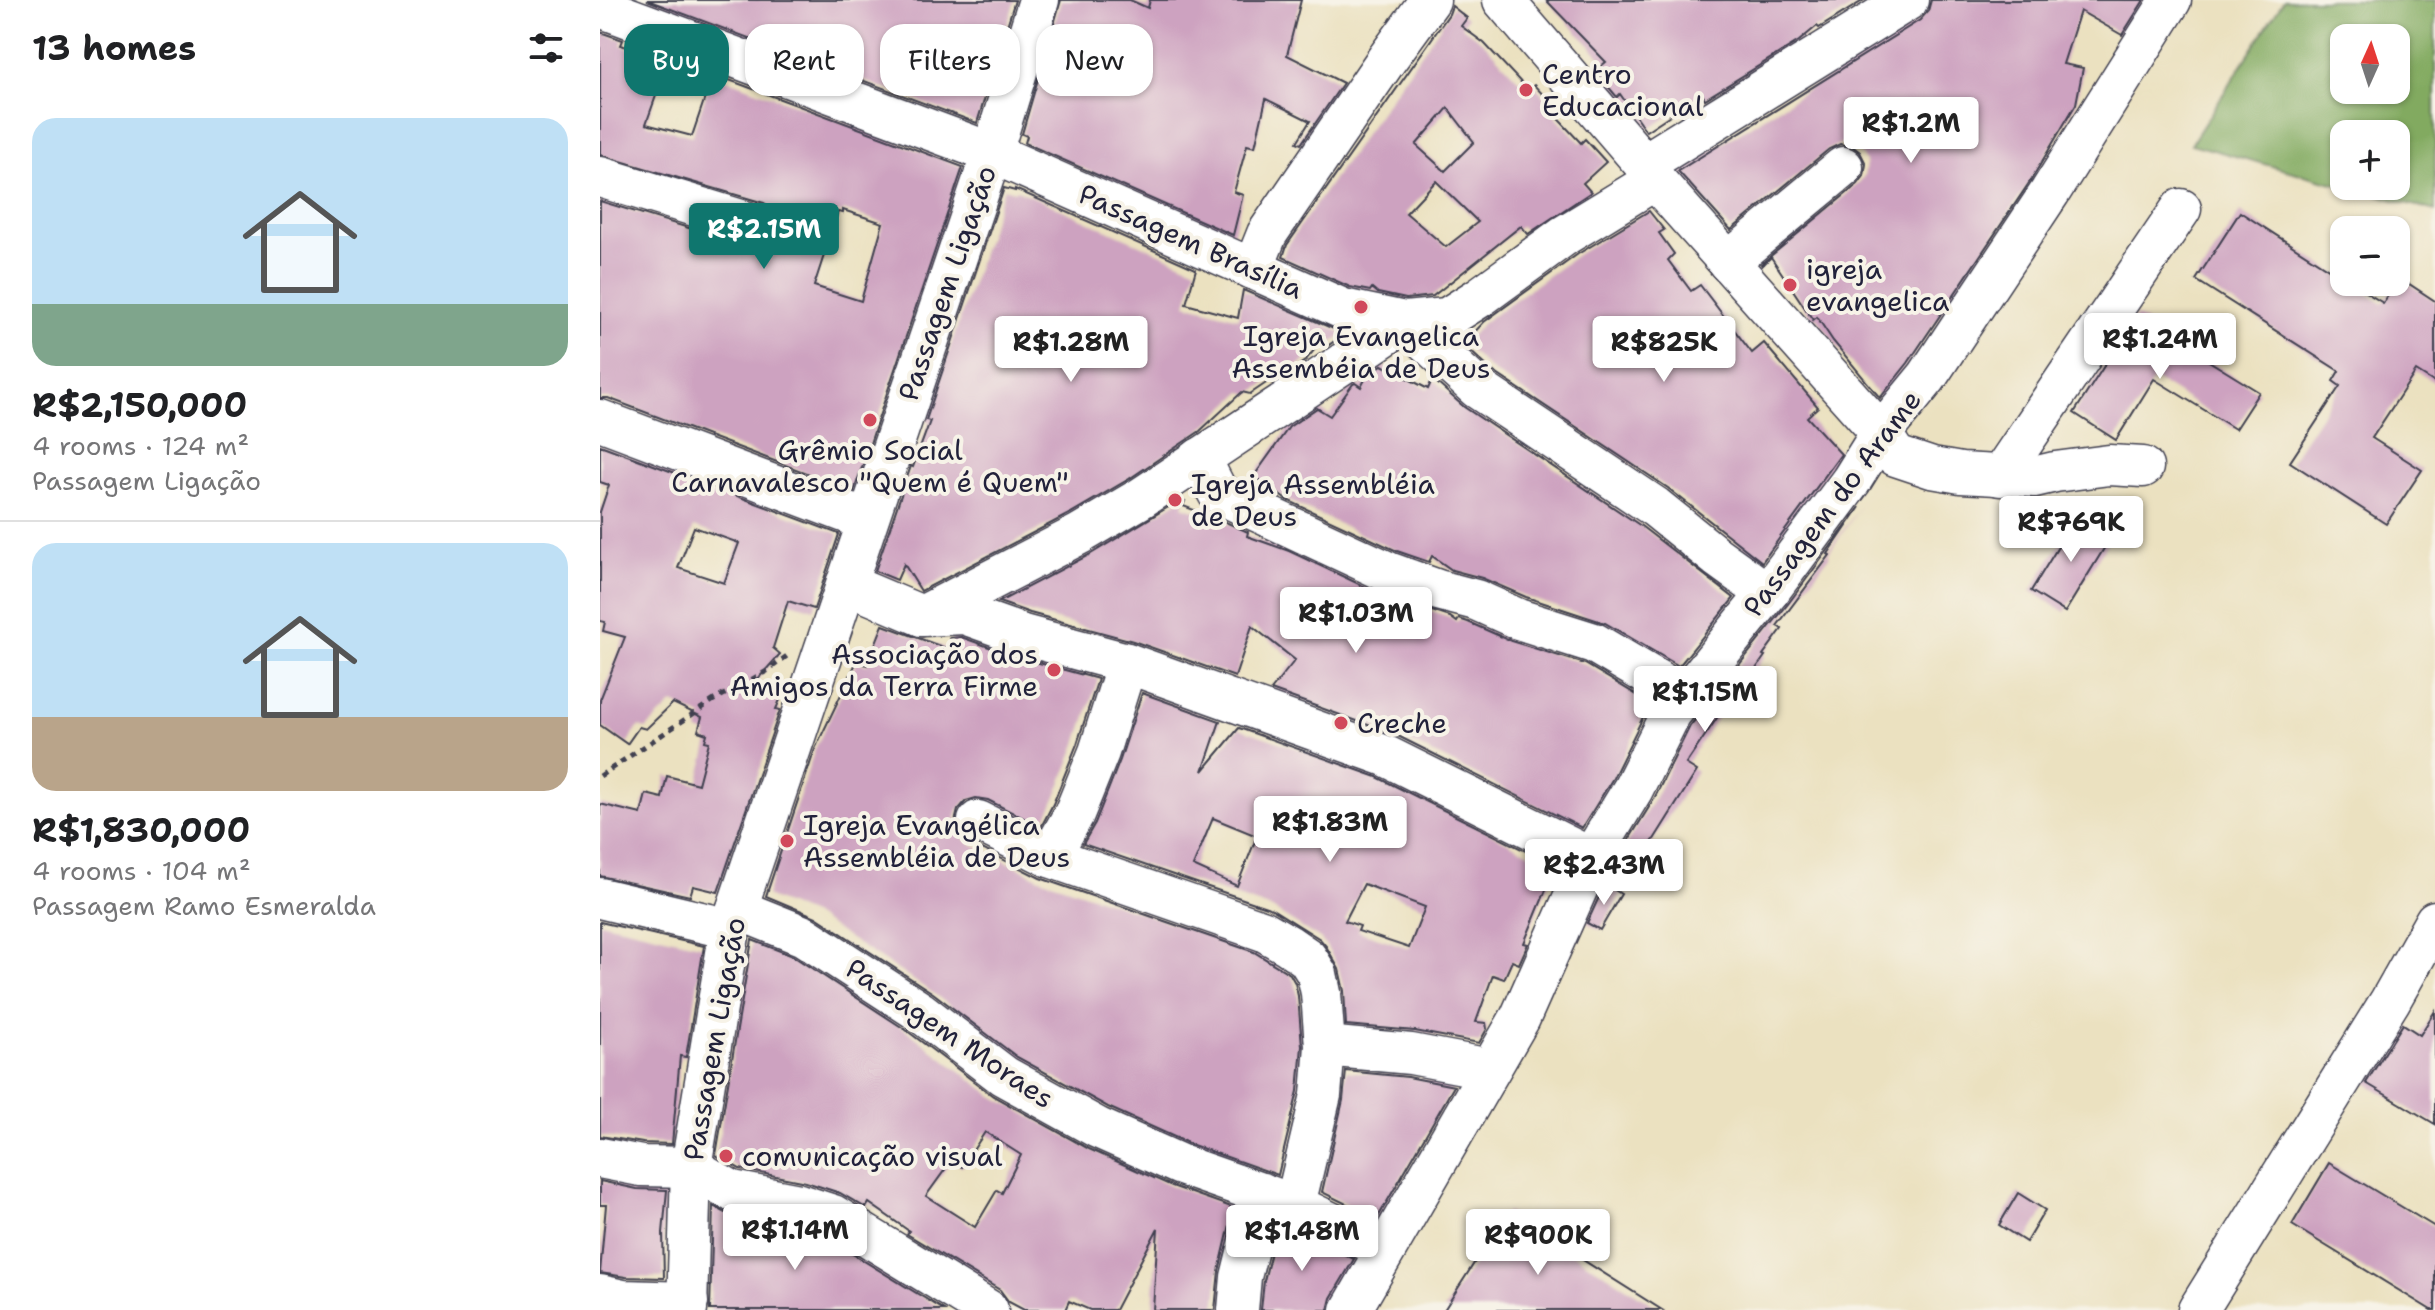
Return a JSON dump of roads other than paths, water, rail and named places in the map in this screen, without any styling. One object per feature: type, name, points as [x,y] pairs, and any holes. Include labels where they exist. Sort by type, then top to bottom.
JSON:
[{"type":"street","name":"Passagem Ligação","points":[[688,1306],[691,1167],[733,919],[992,153],[1039,0]]},
{"type":"street","points":[[1253,269],[1267,234],[1430,0]]},
{"type":"street","points":[[1503,0],[1728,262],[1881,433],[1896,456],[1932,468],[2000,476],[2034,477],[2109,465],[2143,467]]},
{"type":"street","points":[[922,616],[1080,534],[1141,498],[1405,322],[1447,318],[1650,172],[1908,0]]},
{"type":"street","name":"Passagem do Arame","points":[[1351,1310],[1520,1018],[1591,858],[1633,789],[1671,713],[1770,590],[1851,481],[1881,433],[1927,377],[2050,192],[2171,0]]},
{"type":"street","name":"Passagem Brasília","points":[[600,7],[992,153],[1343,309],[1405,322]]},
{"type":"street","points":[[1728,262],[1843,167]]},
{"type":"street","points":[[600,177],[757,225]]},
{"type":"street","points":[[2000,476],[2181,209]]},
{"type":"street","points":[[1405,322],[1477,388],[1655,507],[1757,586],[1770,590]]},
{"type":"street","points":[[600,420],[866,520]]},
{"type":"street","points":[[1200,458],[1218,493],[1345,554],[1438,590],[1476,600],[1518,619],[1594,643],[1682,695],[1699,680]]},
{"type":"street","points":[[846,584],[922,616],[964,614],[1023,635],[1127,663],[1386,756],[1591,858]]},
{"type":"street","points":[[1050,857],[1074,814],[1099,752],[1127,663]]},
{"type":"street","points":[[978,821],[1050,857],[1264,931],[1307,958],[1317,974],[1325,1046],[1321,1095],[1278,1199],[1241,1277],[1238,1310]]},
{"type":"street","name":"Passagem Moraes","points":[[600,898],[733,919],[804,936],[919,1011],[1004,1076],[1098,1128],[1181,1165],[1278,1199],[1385,1249]]},
{"type":"street","points":[[2198,1310],[2403,1009],[2435,921]]},
{"type":"street","points":[[1325,1046],[1411,1054],[1490,1069]]},
{"type":"street","points":[[600,1158],[641,1166],[691,1167],[732,1191],[799,1204],[833,1215],[988,1310]]},
{"type":"street","points":[[600,1295],[688,1306]]},
{"type":"place","name":"Centro Educacional","points":[[1526,90]]},
{"type":"place","name":"igreja evangelica","points":[[1790,285]]},
{"type":"place","name":"Igreja Evangelica Assembéia de Deus","points":[[1361,307]]},
{"type":"place","name":"Grêmio Social Carnavalesco \"Quem é Quem\"","points":[[870,420]]},
{"type":"place","name":"Igreja Assembléia de Deus","points":[[1175,500]]},
{"type":"place","name":"Associação dos Amigos da Terra Firme","points":[[1054,670]]},
{"type":"place","name":"Creche","points":[[1341,723]]},
{"type":"place","name":"Igreja Evangélica Assembléia de Deus","points":[[787,841]]},
{"type":"place","name":"comunicação visual","points":[[726,1156]]}]
